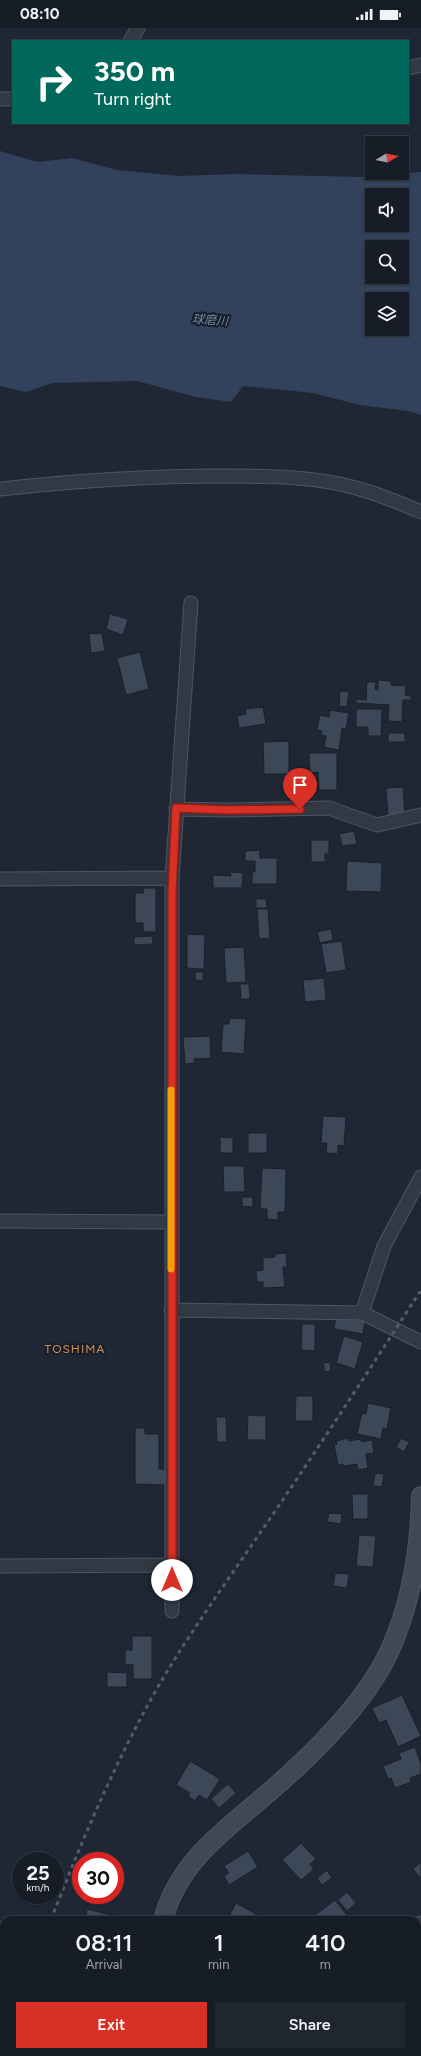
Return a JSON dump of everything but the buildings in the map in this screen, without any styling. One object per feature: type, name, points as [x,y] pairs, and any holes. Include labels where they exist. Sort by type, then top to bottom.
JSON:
[{"type":"street","points":[[131,40],[138,28]]},
{"type":"street","points":[[409,68],[421,65]]},
{"type":"street","points":[[0,99],[12,99]]},
{"type":"street","points":[[0,489],[45,484],[188,476],[259,476],[319,481],[343,485],[383,496],[421,512]]},
{"type":"street","points":[[172,1611],[172,878],[191,603]]},
{"type":"street","points":[[176,808],[228,810],[329,808],[377,825],[421,816]]},
{"type":"street","points":[[0,879],[172,878]]},
{"type":"street","points":[[362,1313],[384,1246],[421,1177]]},
{"type":"street","points":[[0,1221],[171,1222]]},
{"type":"street","points":[[171,1310],[362,1313],[421,1342]]},
{"type":"street","points":[[165,1916],[186,1869],[220,1832],[267,1794],[314,1752],[352,1708],[376,1674],[390,1650],[405,1608],[417,1546],[421,1496]]},
{"type":"street","points":[[0,1566],[172,1565]]},
{"type":"water","name":"球磨川","points":[[0,151],[37,162],[72,158],[117,170],[179,176],[236,174],[365,177],[365,180],[409,180],[409,173],[421,172],[421,415],[408,411],[360,405],[313,393],[243,386],[231,402],[196,397],[137,381],[52,383],[26,392],[0,386]]},
{"type":"railway","points":[[53,1916],[99,1804],[126,1747],[155,1692],[196,1627],[308,1463],[421,1290]]},
{"type":"slow traffic","points":[[171,1090],[171,1269]]},
{"type":"district","name":"TOSHIMA","points":[[75,1349]]},
{"type":"route","points":[[172,1580],[172,878],[176,808],[228,810],[300,809]]}]
